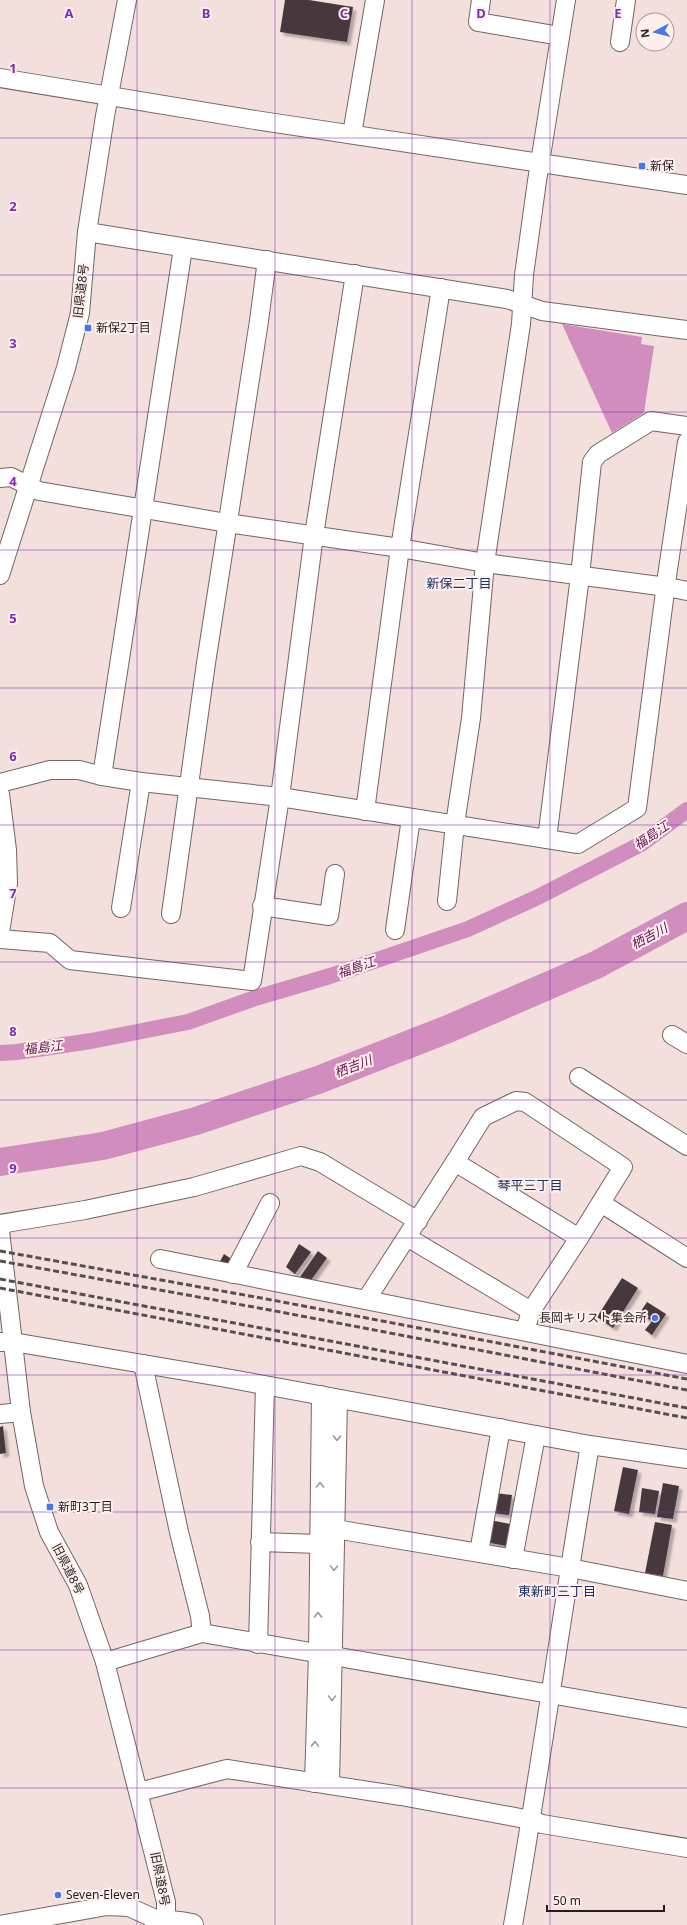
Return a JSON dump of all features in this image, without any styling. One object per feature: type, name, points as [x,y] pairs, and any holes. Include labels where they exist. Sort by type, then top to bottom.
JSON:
[{"type":"highway","points":[[159,1924],[175,1922],[192,1925]]},
{"type":"street","name":"旧県道8号","points":[[0,575],[66,368],[80,313],[87,232],[108,96],[127,0]]},
{"type":"street","points":[[352,134],[375,0]]},
{"type":"street","points":[[481,0],[478,22],[560,36]]},
{"type":"street","points":[[447,901],[455,824],[472,718],[485,563],[523,304],[524,275],[540,163],[566,0]]},
{"type":"street","points":[[620,42],[626,0]]},
{"type":"street","points":[[0,78],[687,185]]},
{"type":"street","points":[[87,232],[507,299],[542,311],[687,330]]},
{"type":"street","points":[[102,776],[183,248]]},
{"type":"street","points":[[171,914],[188,787],[267,260]]},
{"type":"street","points":[[0,939],[50,943],[70,960],[252,981],[262,906],[280,797],[314,535],[355,274]]},
{"type":"street","points":[[365,810],[400,548],[441,288]]},
{"type":"street","points":[[547,839],[580,576],[590,468],[594,457],[651,421],[687,426]]},
{"type":"street","points":[[0,783],[50,770],[79,770],[102,776],[141,782],[280,797],[578,844],[637,808],[666,586],[687,442]]},
{"type":"street","points":[[0,478],[11,477],[27,487],[39,491],[227,523],[400,548],[485,563],[666,586],[687,591]]},
{"type":"street","points":[[121,908],[141,782]]},
{"type":"street","points":[[0,794],[7,850],[8,883],[0,932]]},
{"type":"street","points":[[395,930],[411,818]]},
{"type":"street","points":[[262,906],[329,916],[334,874]]},
{"type":"street","points":[[579,1077],[687,1146]]},
{"type":"street","points":[[366,1300],[418,1221],[483,1117],[516,1101],[525,1102],[622,1167],[579,1238],[531,1311],[525,1331]]},
{"type":"street","points":[[0,1224],[85,1210],[194,1187],[301,1156],[320,1162],[418,1221]]},
{"type":"street","points":[[455,1162],[579,1238]]},
{"type":"street","points":[[601,1203],[687,1258]]},
{"type":"street","points":[[233,1274],[270,1204]]},
{"type":"street","name":"旧県道8号","points":[[0,1231],[6,1342],[21,1412],[34,1486],[48,1532],[78,1585],[105,1662],[166,1902],[166,1912],[159,1924]]},
{"type":"street","points":[[407,1237],[531,1311]]},
{"type":"street","points":[[160,1259],[347,1295],[687,1364]]},
{"type":"street","points":[[6,1342],[143,1364],[590,1445],[687,1459]]},
{"type":"street","points":[[143,1364],[179,1532],[200,1616],[202,1633]]},
{"type":"street","points":[[258,1644],[265,1386]]},
{"type":"street","points":[[322,1784],[325,1655],[335,1529],[329,1397]]},
{"type":"street","points":[[325,1655],[319,1544],[329,1397]]},
{"type":"street","points":[[0,1414],[21,1412]]},
{"type":"street","points":[[479,1552],[501,1428]]},
{"type":"street","points":[[514,1559],[536,1435]]},
{"type":"street","points":[[513,1925],[552,1694],[570,1568],[590,1445]]},
{"type":"street","points":[[335,1529],[570,1568],[687,1591]]},
{"type":"street","points":[[260,1542],[319,1544]]},
{"type":"street","points":[[105,1662],[202,1633],[687,1718]]},
{"type":"street","points":[[139,1792],[227,1769],[322,1784],[531,1820],[542,1824],[687,1848]]},
{"type":"street","points":[[0,1925],[106,1906],[129,1908],[159,1924]]},
{"type":"shaded area","points":[[562,324],[642,337],[641,344],[654,346],[644,413],[612,433]]},
{"type":"building","points":[[285,0],[309,0],[353,7],[347,42],[280,32]]},
{"type":"building","points":[[299,1244],[311,1252],[295,1274],[286,1267]]},
{"type":"building","points":[[318,1251],[327,1258],[309,1283],[300,1277]]},
{"type":"building","points":[[224,1254],[233,1260],[227,1270],[218,1265]]},
{"type":"building","points":[[622,1278],[638,1288],[613,1328],[597,1317]]},
{"type":"building","name":"長岡キリスト集会所","points":[[647,1302],[666,1314],[652,1335],[645,1330],[652,1321],[639,1314]]},
{"type":"building","points":[[3,1426],[6,1453],[0,1454],[0,1427]]},
{"type":"building","points":[[623,1467],[638,1470],[629,1514],[614,1511]]},
{"type":"building","points":[[663,1483],[679,1486],[673,1519],[657,1517]]},
{"type":"building","points":[[642,1488],[659,1491],[655,1514],[639,1512]]},
{"type":"building","points":[[495,1493],[512,1495],[509,1515],[492,1513]]},
{"type":"building","points":[[490,1520],[510,1524],[506,1546],[486,1542]]},
{"type":"building","points":[[655,1522],[672,1525],[663,1576],[645,1573]]},
{"type":"waterway","name":"福島江","points":[[0,1053],[17,1052],[91,1041],[188,1022],[255,998],[330,976],[468,929],[538,897],[641,844],[687,810]]},
{"type":"waterway","name":"栖吉川","points":[[0,1162],[103,1146],[196,1121],[318,1080],[448,1029],[596,965],[687,916]]},
{"type":"railway","points":[[0,1251],[272,1300],[687,1379]]},
{"type":"railway","points":[[0,1261],[270,1310],[687,1390]]},
{"type":"railway","points":[[0,1279],[687,1408]]},
{"type":"railway","points":[[0,1288],[687,1418]]},
{"type":"place","name":"新保","points":[[642,166]]},
{"type":"place","name":"新保2丁目","points":[[88,328]]},
{"type":"place","name":"長岡キリスト集会所","points":[[655,1318]]},
{"type":"place","name":"新町3丁目","points":[[50,1507]]},
{"type":"place","name":"Seven-Eleven","points":[[58,1895]]},
{"type":"district","name":"新保二丁目","points":[[459,583]]},
{"type":"district","name":"琴平三丁目","points":[[530,1185]]},
{"type":"district","name":"東新町三丁目","points":[[557,1591]]}]
